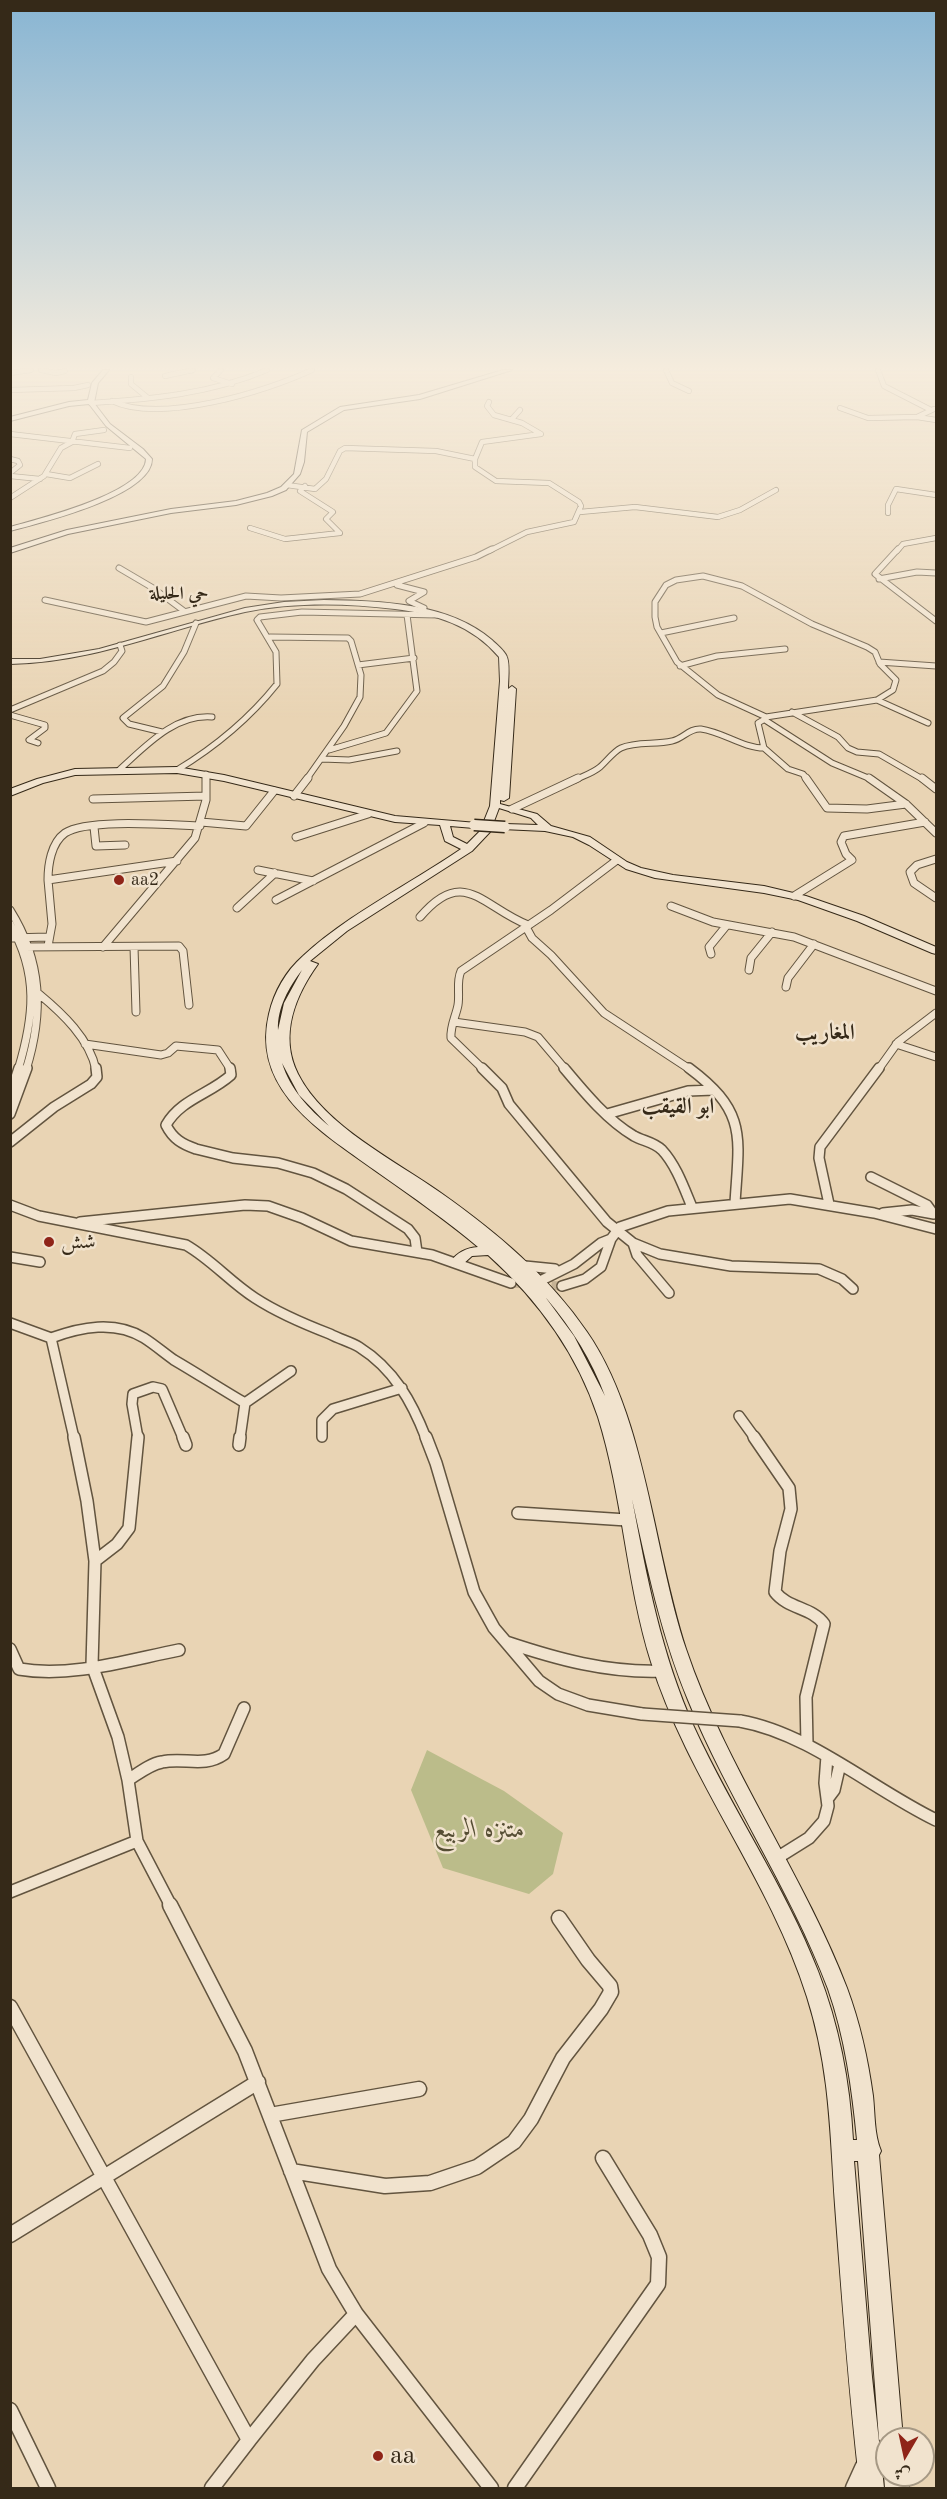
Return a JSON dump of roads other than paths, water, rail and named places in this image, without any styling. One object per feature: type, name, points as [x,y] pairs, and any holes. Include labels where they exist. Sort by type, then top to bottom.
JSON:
[{"type":"main road","points":[[14,526],[121,487]]},
{"type":"main road","points":[[14,526],[115,494],[129,487]]},
{"type":"main road","points":[[10,550],[70,532],[155,514],[261,497],[283,487]]},
{"type":"main road","points":[[10,660],[90,650],[223,612],[282,600],[352,601],[423,608],[475,624],[500,643],[510,658],[508,814],[475,853],[431,883],[346,934],[321,953],[301,978],[289,1002],[285,1018],[284,1044],[295,1079],[306,1096],[320,1110],[365,1146],[440,1197],[525,1266],[540,1281],[582,1336],[612,1392],[629,1447],[658,1576],[685,1672],[723,1761],[777,1858],[817,1940],[838,1991],[857,2065],[866,2112],[890,2427]]},
{"type":"main road","points":[[10,660],[62,658],[120,645],[248,610],[314,603],[397,607],[437,615],[476,630],[503,657],[504,681],[495,806],[491,821],[467,844],[348,924],[308,957],[281,991],[274,1013],[273,1053],[280,1076],[290,1092],[314,1119],[474,1237],[515,1273],[566,1336],[599,1401],[610,1434],[645,1606],[662,1671],[688,1733],[780,1910],[811,1978],[830,2049],[840,2101],[842,2150],[872,2488]]},
{"type":"main road","points":[[10,793],[62,775],[119,770],[177,770],[206,774],[368,814],[424,823],[474,825],[508,814],[539,818],[549,830]]},
{"type":"main road","points":[[508,814],[549,830],[587,840],[617,860],[638,870],[676,878],[748,886],[794,896],[836,909],[936,951]]},
{"type":"main road","points":[[444,824],[446,836],[467,844]]},
{"type":"main road","points":[[457,1262],[469,1252],[474,1237]]},
{"type":"main road","points":[[469,1252],[492,1251]]},
{"type":"main road","points":[[842,2150],[870,2151]]},
{"type":"street","points":[[10,498],[28,487]]},
{"type":"street","points":[[250,528],[285,539],[340,533],[326,519],[333,512],[300,492],[304,487]]},
{"type":"street","points":[[45,600],[146,622],[246,596],[282,600],[352,595],[486,553],[527,532],[571,524],[580,512],[581,506],[579,502],[556,487]]},
{"type":"street","points":[[888,513],[896,489],[936,495]]},
{"type":"street","points":[[580,512],[648,507],[700,516],[719,516],[731,514],[776,490]]},
{"type":"street","points":[[936,538],[902,545],[894,557],[876,574],[879,579],[936,621]]},
{"type":"street","points":[[119,568],[145,583],[184,611]]},
{"type":"street","points":[[879,579],[917,572],[936,573]]},
{"type":"street","points":[[906,804],[894,807],[829,809],[803,774],[788,769],[764,748],[758,722],[765,718],[792,712],[877,700],[893,690],[896,683],[874,652],[820,628],[742,586],[706,577],[675,580],[662,588],[654,607],[655,621],[680,666],[720,697],[765,718],[832,763],[876,781],[906,804],[936,833]]},
{"type":"street","points":[[405,580],[397,585],[424,592],[409,601],[423,608]]},
{"type":"street","points":[[177,770],[209,750],[248,715],[277,684],[275,678],[277,654],[270,637],[257,620],[267,615],[302,612],[437,615]]},
{"type":"street","points":[[328,750],[381,735],[393,725],[418,690],[407,615]]},
{"type":"street","points":[[661,633],[734,618]]},
{"type":"street","points":[[162,732],[127,723],[123,718],[163,686],[184,652],[196,623]]},
{"type":"street","points":[[270,637],[348,638],[358,665],[362,686],[360,696],[328,750],[294,796]]},
{"type":"street","points":[[10,713],[26,701],[101,672],[120,656],[122,651],[120,645]]},
{"type":"street","points":[[680,666],[717,656],[785,649]]},
{"type":"street","points":[[358,665],[414,658]]},
{"type":"street","points":[[879,662],[936,666]]},
{"type":"street","points":[[877,700],[928,723]]},
{"type":"street","points":[[792,712],[833,734],[848,748],[857,752],[879,754],[921,777],[936,789]]},
{"type":"street","points":[[10,713],[45,725],[45,728],[29,740],[38,743]]},
{"type":"street","points":[[119,770],[162,732],[196,717],[212,717]]},
{"type":"street","points":[[508,814],[598,769],[619,749],[630,745],[673,741],[683,737],[689,731],[700,729],[731,737],[756,748],[764,748]]},
{"type":"street","points":[[322,759],[349,760],[397,751]]},
{"type":"street","points":[[103,947],[195,838],[206,796],[206,774]]},
{"type":"street","points":[[48,946],[52,924],[47,865],[64,834],[75,829],[94,827],[200,824],[246,826],[274,791]]},
{"type":"street","points":[[93,799],[206,796]]},
{"type":"street","points":[[296,837],[368,814]]},
{"type":"street","points":[[794,896],[852,860],[841,842],[844,836],[924,822]]},
{"type":"street","points":[[276,900],[424,823]]},
{"type":"street","points":[[94,827],[96,846],[125,845]]},
{"type":"street","points":[[936,859],[917,865],[910,872],[914,883],[936,898]]},
{"type":"street","points":[[617,860],[459,973],[458,1004],[454,1022],[449,1031],[453,1041],[502,1088],[509,1104],[617,1230],[633,1244],[660,1254],[731,1266],[819,1269],[842,1279],[853,1289]]},
{"type":"street","points":[[48,880],[177,861]]},
{"type":"street","points":[[258,870],[313,880]]},
{"type":"street","points":[[237,908],[275,873]]},
{"type":"street","points":[[420,917],[440,896],[469,892],[483,897],[506,915],[527,926],[532,938],[604,1013],[624,1029],[693,1071],[714,1090],[730,1109],[738,1131],[740,1160],[735,1203]]},
{"type":"street","points":[[671,906],[700,918],[772,932],[814,944],[936,992]]},
{"type":"street","points":[[10,910],[27,938],[26,947],[39,994],[26,1068],[10,1114]]},
{"type":"street","points":[[10,924],[14,938],[26,947],[181,948],[189,1005]]},
{"type":"street","points":[[711,954],[709,947],[727,925]]},
{"type":"street","points":[[749,970],[751,958],[772,932]]},
{"type":"street","points":[[14,938],[48,937]]},
{"type":"street","points":[[786,987],[788,978],[814,944]]},
{"type":"street","points":[[134,947],[136,1012]]},
{"type":"street","points":[[10,1096],[30,1012],[34,973]]},
{"type":"street","points":[[10,1142],[49,1111],[94,1081],[97,1074],[95,1062],[85,1044],[39,994]]},
{"type":"street","points":[[829,1204],[819,1166],[820,1147],[896,1044],[936,1013]]},
{"type":"street","points":[[454,1022],[525,1032],[538,1037],[574,1080],[607,1114],[634,1136],[655,1144],[663,1151],[675,1169],[692,1208]]},
{"type":"street","points":[[85,1044],[160,1054],[181,1046],[218,1050],[231,1070],[231,1075],[221,1084],[184,1104],[171,1114],[166,1125],[170,1134],[188,1146],[219,1155],[291,1165],[309,1171],[408,1229],[415,1238],[417,1252]]},
{"type":"street","points":[[896,1044],[936,1058]]},
{"type":"street","points":[[607,1114],[688,1091],[714,1090]]},
{"type":"street","points":[[871,1177],[927,1205],[934,1214]]},
{"type":"street","points":[[562,1287],[595,1274],[606,1259],[611,1239],[625,1224],[646,1217],[692,1208],[790,1199],[829,1204],[936,1230]]},
{"type":"street","points":[[10,1204],[30,1213],[170,1240],[192,1248],[207,1257],[234,1283],[256,1299],[287,1316],[365,1351],[402,1388],[414,1408],[436,1463],[474,1592],[488,1618],[504,1641],[539,1681],[558,1694],[588,1705],[642,1714],[740,1721],[769,1727],[807,1744],[876,1788],[936,1820]]},
{"type":"street","points":[[69,1222],[260,1205],[281,1209],[351,1241],[417,1252],[457,1262],[511,1283]]},
{"type":"street","points":[[874,1214],[912,1210],[934,1214]]},
{"type":"street","points":[[540,1281],[579,1262],[599,1243],[611,1239]]},
{"type":"street","points":[[633,1244],[637,1256],[669,1293]]},
{"type":"street","points":[[10,1257],[40,1263]]},
{"type":"street","points":[[525,1266],[561,1269]]},
{"type":"street","points":[[10,1323],[51,1338],[82,1329],[104,1327],[125,1329],[145,1339],[169,1357],[245,1403]]},
{"type":"street","points":[[51,1338],[81,1467],[94,1561],[92,1665],[113,1720],[128,1780],[137,1841],[211,1982],[258,2082],[329,2270],[356,2314],[491,2488]]},
{"type":"street","points":[[239,1444],[245,1403],[291,1371]]},
{"type":"street","points":[[94,1561],[121,1541],[127,1534],[131,1521],[138,1439],[131,1400],[133,1394],[153,1387],[162,1389],[186,1445]]},
{"type":"street","points":[[322,1437],[322,1420],[333,1409],[402,1388]]},
{"type":"street","points":[[739,1416],[789,1488],[791,1509],[780,1551],[775,1592],[780,1599],[818,1616],[824,1624],[806,1697],[807,1744]]},
{"type":"street","points":[[518,1513],[627,1520]]},
{"type":"street","points":[[504,1641],[612,1671],[638,1673],[662,1671]]},
{"type":"street","points":[[10,1649],[17,1666],[23,1670],[92,1665],[179,1650]]},
{"type":"street","points":[[128,1780],[157,1763],[165,1761],[204,1764],[218,1759],[224,1754],[244,1708]]},
{"type":"street","points":[[777,1858],[820,1828],[827,1814],[828,1798],[825,1783],[827,1756]]},
{"type":"street","points":[[828,1798],[834,1790],[840,1764]]},
{"type":"street","points":[[10,1892],[137,1841]]},
{"type":"street","points":[[291,2171],[381,2187],[417,2186],[444,2181],[466,2172],[489,2160],[512,2143],[525,2127],[562,2059],[611,1992],[610,1986],[588,1960],[559,1918]]},
{"type":"street","points":[[11,2011],[249,2440]]},
{"type":"street","points":[[10,2235],[258,2082]]},
{"type":"street","points":[[270,2115],[419,2089]]},
{"type":"street","points":[[515,2488],[658,2284],[659,2257],[650,2235],[603,2158]]},
{"type":"street","points":[[212,2488],[313,2360],[356,2314]]},
{"type":"street","points":[[10,2410],[48,2488]]},
{"type":"street","points":[[853,2488],[868,2455]]},
{"type":"tunnel","points":[[511,1283],[562,1286]]},
{"type":"place","name":"aa2","points":[[119,880]]},
{"type":"place","name":"شش","points":[[49,1242]]},
{"type":"place","name":"aa","points":[[378,2456]]},
{"type":"district","name":"حي الحليلة","points":[[179,594]]},
{"type":"district","name":"المغاريب","points":[[825,1033]]},
{"type":"district","name":"ابو القيقب","points":[[678,1107]]},
{"type":"park label","name":"متنزه الربيع","points":[[479,1830]]}]
